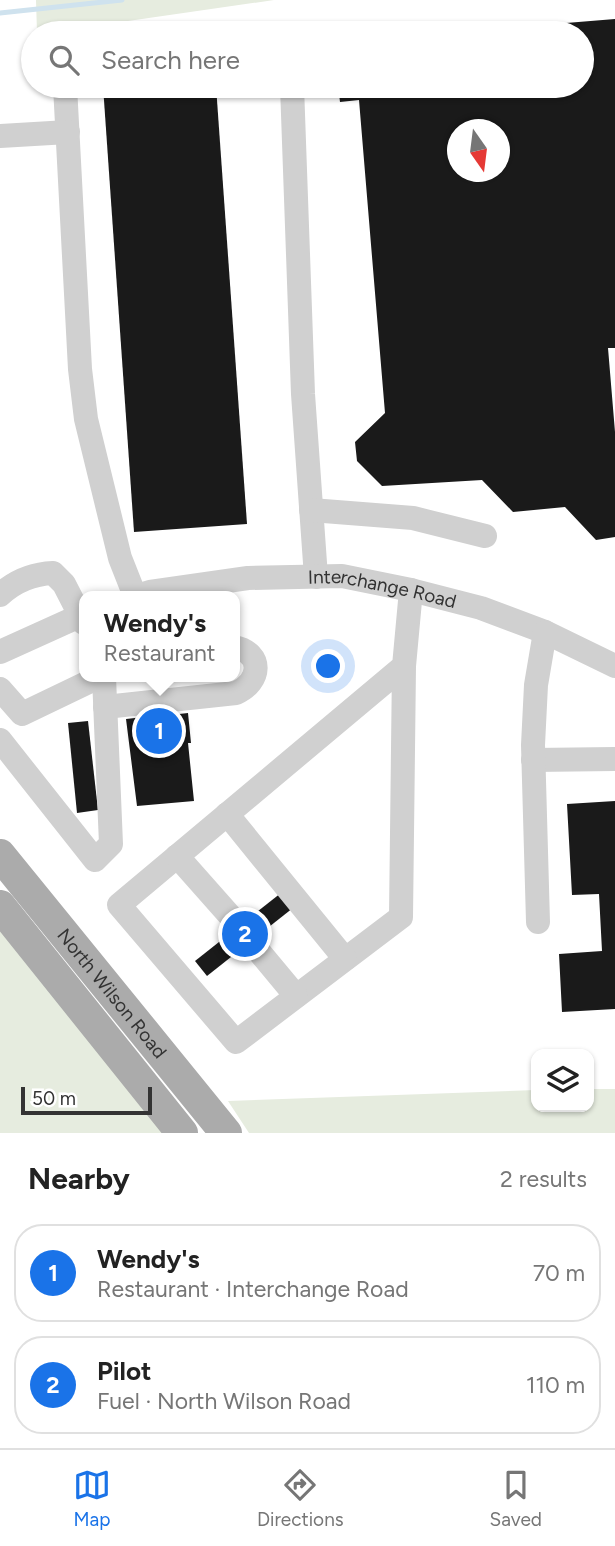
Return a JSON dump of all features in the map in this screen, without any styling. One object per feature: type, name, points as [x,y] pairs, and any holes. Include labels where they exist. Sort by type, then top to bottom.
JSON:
[{"type":"main road","name":"North Wilson Road","points":[[0,855],[226,1133]]},
{"type":"main road","name":"North Wilson Road","points":[[0,906],[182,1133]]},
{"type":"street","points":[[66,98],[80,369],[86,419],[121,558],[134,591]]},
{"type":"street","points":[[292,98],[303,394],[316,577]]},
{"type":"street","points":[[0,136],[68,132]]},
{"type":"street","points":[[311,510],[413,519],[485,536]]},
{"type":"street","points":[[0,596],[9,587],[35,573],[53,573],[64,584],[79,610]]},
{"type":"street","name":"Interchange Road","points":[[157,591],[248,578],[342,576],[481,608],[545,632],[615,666]]},
{"type":"street","points":[[404,666],[119,905],[236,1042],[401,916],[404,666],[411,590]]},
{"type":"street","points":[[0,652],[79,619]]},
{"type":"street","points":[[538,922],[533,760],[536,685],[545,632]]},
{"type":"street","points":[[105,707],[236,694],[251,685],[256,674],[255,663],[248,652],[240,649]]},
{"type":"street","points":[[0,730],[22,714],[90,682]]},
{"type":"street","points":[[0,740],[94,860],[111,844],[102,682]]},
{"type":"street","points":[[0,689],[22,714]]},
{"type":"street","points":[[533,760],[615,759]]},
{"type":"street","points":[[227,814],[345,958]]},
{"type":"street","points":[[177,856],[296,996]]},
{"type":"street","points":[[176,950],[219,1004]]},
{"type":"shaded area","points":[[36,0],[274,0],[128,21],[37,21]]},
{"type":"shaded area","points":[[0,930],[163,1133],[0,1133]]},
{"type":"shaded area","points":[[594,1089],[615,1089],[615,1133],[249,1133],[228,1101],[531,1090],[531,1112],[594,1112]]},
{"type":"building","points":[[615,19],[615,348],[608,348],[615,432],[615,537],[596,540],[565,507],[513,512],[482,480],[382,486],[357,461],[355,442],[385,413],[359,100],[340,102],[340,98],[594,98],[594,21],[590,21]]},
{"type":"building","points":[[104,98],[217,98],[247,524],[134,532]]},
{"type":"building","points":[[161,712],[162,716],[188,713],[194,801],[137,806],[126,719],[153,716],[152,713]]},
{"type":"building","points":[[88,721],[98,810],[77,813],[68,723]]},
{"type":"building","points":[[615,801],[615,1009],[562,1012],[559,954],[602,951],[599,894],[572,895],[567,804]]},
{"type":"building","points":[[286,889],[298,904],[207,976],[195,961]]},
{"type":"waterway","points":[[0,13],[122,0]]},
{"type":"place","name":"Wendy's","points":[[159,731]]},
{"type":"place","name":"Pilot","points":[[245,934]]}]
